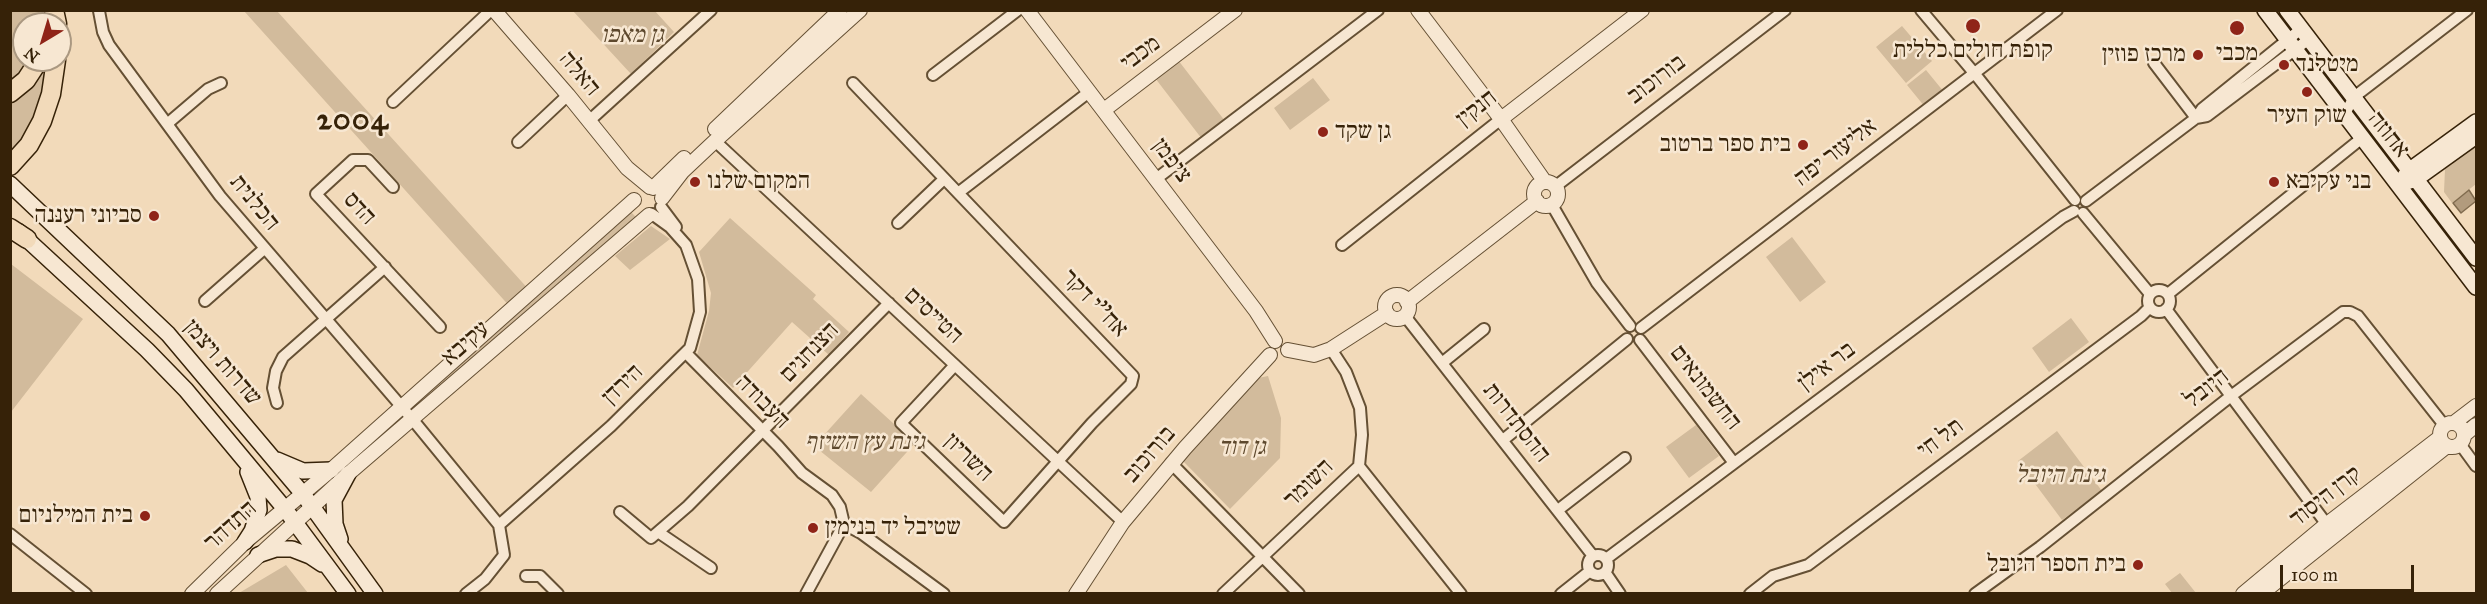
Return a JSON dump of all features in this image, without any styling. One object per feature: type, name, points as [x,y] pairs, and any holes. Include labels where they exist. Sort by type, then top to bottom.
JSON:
[{"type":"highway","points":[[10,93],[26,80],[31,72]]},
{"type":"highway","points":[[10,166],[29,145],[42,121],[51,94],[54,72]]},
{"type":"highway","points":[[10,226],[27,240]]},
{"type":"main road","name":"אחוזה","points":[[2265,10],[2476,287]]},
{"type":"main road","name":"אחוזה","points":[[2287,10],[2476,258]]},
{"type":"main road","points":[[2398,185],[2436,158],[2476,122]]},
{"type":"main road","points":[[2397,154],[2436,158],[2476,136]]},
{"type":"main road","points":[[2435,204],[2433,190],[2436,158]]},
{"type":"main road","name":"שדרות ויצמן","points":[[10,184],[168,334],[303,494],[375,594]]},
{"type":"main road","name":"שדרות ויצמן","points":[[27,240],[147,350],[186,390],[285,508],[348,594]]},
{"type":"main road","points":[[232,443],[258,497],[259,510],[256,522],[245,542]]},
{"type":"main road","points":[[272,457],[303,471],[331,470]]},
{"type":"main road","points":[[345,553],[335,524],[333,510],[337,493],[348,474]]},
{"type":"main road","points":[[258,555],[276,549],[292,549],[310,556],[333,573]]},
{"type":"street","name":"האלה","points":[[492,10],[568,95],[654,202]]},
{"type":"street","points":[[393,102],[492,10]]},
{"type":"street","points":[[589,121],[711,10]]},
{"type":"street","name":"עקיבא","points":[[313,508],[348,474],[413,420],[654,202],[840,10]]},
{"type":"street","name":"עקיבא","points":[[654,202],[715,141],[860,10]]},
{"type":"street","points":[[933,75],[1018,10]]},
{"type":"street","name":"ציפמן","points":[[1027,10],[1256,311],[1275,341]]},
{"type":"street","name":"מכבי","points":[[1104,110],[1235,10]]},
{"type":"street","points":[[1156,179],[1378,10]]},
{"type":"street","points":[[1419,10],[1559,194],[1552,205]]},
{"type":"street","name":"חנקין","points":[[1342,245],[1642,10]]},
{"type":"street","name":"בורוכוב","points":[[1550,184],[1785,10]]},
{"type":"street","points":[[1921,10],[2087,208],[2079,212],[2150,294]]},
{"type":"street","name":"אליעזר יפה","points":[[1641,334],[2056,10]]},
{"type":"street","points":[[2346,116],[2354,97],[2467,10]]},
{"type":"street","points":[[2473,10],[2476,15]]},
{"type":"street","name":"הכלנית","points":[[99,11],[103,32],[109,45],[220,196],[413,420],[499,525]]},
{"type":"street","points":[[2080,200],[2196,118],[2202,109],[2305,34]]},
{"type":"street","points":[[2154,63],[2196,118]]},
{"type":"street","points":[[167,124],[208,88],[221,83]]},
{"type":"street","name":"אח''י דקר","points":[[853,83],[1133,376],[1131,384],[1092,423],[1058,462]]},
{"type":"street","points":[[958,193],[1089,93]]},
{"type":"street","points":[[518,142],[568,95]]},
{"type":"street","points":[[2168,294],[2362,138]]},
{"type":"street","name":"הטייסים","points":[[715,141],[1123,522]]},
{"type":"street","name":"הדס","points":[[393,187],[368,160],[353,160],[316,194],[440,327]]},
{"type":"street","name":"האלה","points":[[627,168],[635,198]]},
{"type":"street","points":[[898,223],[944,179]]},
{"type":"street","points":[[1550,184],[1535,189],[1537,201],[1544,206],[1552,205]]},
{"type":"street","name":"עקיבא","points":[[303,494],[635,198],[641,189],[654,202]]},
{"type":"street","points":[[635,198],[637,209],[654,202]]},
{"type":"street","points":[[1407,302],[1537,201]]},
{"type":"street","name":"הירדן","points":[[499,525],[611,426],[690,348],[697,328],[700,295],[693,263],[678,230],[654,202]]},
{"type":"street","points":[[1552,205],[1597,283],[1629,326]]},
{"type":"street","name":"בר אילן","points":[[1606,559],[2063,217],[2079,212]]},
{"type":"street","points":[[205,301],[264,249]]},
{"type":"street","points":[[277,403],[273,388],[276,371],[294,346],[385,267]]},
{"type":"street","points":[[2166,309],[2157,311],[2150,307],[2148,299],[2150,294],[2158,290],[2168,294]]},
{"type":"street","points":[[2166,309],[2170,301],[2168,294]]},
{"type":"street","points":[[1399,296],[1407,302],[1409,308],[1406,316],[1397,319],[1387,313],[1386,304],[1392,297],[1399,296]]},
{"type":"street","name":"הצנחנים","points":[[658,532],[763,431],[889,303]]},
{"type":"street","name":"תל חי","points":[[1750,594],[1773,576],[1808,565],[2150,307]]},
{"type":"street","points":[[2166,309],[2331,529]]},
{"type":"street","name":"היובל","points":[[1975,594],[2040,547],[2231,396],[2343,312],[2350,312],[2358,316],[2451,435]]},
{"type":"street","points":[[1288,350],[1314,355],[1331,349],[1387,313]]},
{"type":"street","name":"ההסתדרות","points":[[1406,316],[1593,556]]},
{"type":"street","points":[[1629,326],[1637,326],[1641,334],[1632,342],[1626,334],[1629,326]]},
{"type":"street","points":[[1442,363],[1484,329]]},
{"type":"street","name":"החשמונאים","points":[[1641,334],[1734,463]]},
{"type":"street","points":[[1503,440],[1628,339]]},
{"type":"street","points":[[1275,341],[1284,342],[1288,350],[1287,354],[1279,359],[1270,355],[1269,347],[1275,341]]},
{"type":"street","name":"השומר","points":[[1223,594],[1359,466],[1362,435],[1360,408],[1346,372],[1331,349]]},
{"type":"street","name":"העבודה","points":[[686,353],[802,474],[832,495],[840,507],[844,524]]},
{"type":"street","name":"בורוכוב","points":[[1076,594],[1123,522],[1172,463],[1270,355]]},
{"type":"street","name":"השריון","points":[[955,365],[902,423],[1004,522],[1058,462]]},
{"type":"street","name":"קרן היסוד","points":[[2243,594],[2331,529],[2451,435],[2476,406]]},
{"type":"street","name":"קרן היסוד","points":[[2451,435],[2476,425]]},
{"type":"street","points":[[2451,435],[2476,466]]},
{"type":"street","points":[[1558,510],[1625,458]]},
{"type":"street","points":[[1172,463],[1299,594]]},
{"type":"street","points":[[1359,466],[1461,594]]},
{"type":"street","name":"התדהר","points":[[192,594],[245,542],[303,494]]},
{"type":"street","name":"התדהר","points":[[217,594],[313,508]]},
{"type":"street","points":[[620,512],[651,538],[658,532],[711,568]]},
{"type":"street","points":[[806,594],[844,524],[861,533],[944,594]]},
{"type":"street","points":[[466,594],[485,579],[504,555],[499,525]]},
{"type":"street","name":"קרן היסוד","points":[[2261,594],[2331,529]]},
{"type":"street","points":[[10,534],[86,594]]},
{"type":"street","points":[[1600,555],[1606,559],[1608,566],[1605,572],[1595,574],[1590,571],[1588,564],[1593,556],[1600,555]]},
{"type":"street","points":[[1561,594],[1590,571]]},
{"type":"street","points":[[1605,572],[1620,594]]},
{"type":"street","points":[[526,576],[540,576],[558,594]]},
{"type":"green space","points":[[11,11],[39,11],[12,12],[12,72],[21,72],[11,85]]},
{"type":"green space","points":[[244,11],[277,11],[531,292],[512,309]]},
{"type":"green space","name":"גן מאפו","points":[[573,11],[655,11],[674,32],[631,74]]},
{"type":"green space","points":[[1902,26],[1932,61],[1906,83],[1876,47]]},
{"type":"green space","points":[[1178,60],[1225,121],[1202,139],[1155,78]]},
{"type":"green space","points":[[1926,70],[1944,92],[1925,107],[1907,85]]},
{"type":"green space","points":[[39,72],[48,72],[40,109],[11,159],[11,101]]},
{"type":"green space","points":[[1313,78],[1330,100],[1290,130],[1274,108]]},
{"type":"green space","points":[[2476,145],[2476,184],[2452,203],[2444,192],[2445,169]]},
{"type":"green space","points":[[629,210],[638,219],[414,415],[407,407]]},
{"type":"green space","points":[[730,218],[816,295],[813,299],[849,332],[829,355],[792,322],[733,388],[697,355],[709,311],[711,293],[699,252]]},
{"type":"green space","points":[[651,226],[670,239],[630,270],[615,256]]},
{"type":"green space","points":[[1792,237],[1826,282],[1800,302],[1766,257]]},
{"type":"green space","points":[[11,264],[83,319],[10,412]]},
{"type":"green space","points":[[2071,318],[2089,342],[2049,372],[2032,348]]},
{"type":"green space","name":"גן דוד","points":[[1268,376],[1281,418],[1280,458],[1230,509],[1183,461],[1258,378]]},
{"type":"green space","name":"גינת עץ השיזף","points":[[861,394],[915,443],[871,492],[814,446]]},
{"type":"green space","points":[[1696,425],[1719,456],[1689,478],[1666,447]]},
{"type":"green space","name":"גינת היובל","points":[[2057,431],[2102,491],[2062,520],[2018,461]]},
{"type":"green space","points":[[286,565],[308,593],[239,593]]},
{"type":"green space","points":[[2180,573],[2196,593],[2172,593],[2165,584]]},
{"type":"shaded area","points":[[2469,190],[2476,201],[2461,213],[2453,203]]},
{"type":"place","name":"קופת חולים כללית","points":[[1973,26]]},
{"type":"place","name":"מכבי","points":[[2237,28]]},
{"type":"place","name":"מרכז פוזין","points":[[2198,55]]},
{"type":"place","name":"מיטלנד","points":[[2284,65]]},
{"type":"place","name":"שוק העיר","points":[[2307,92]]},
{"type":"place","name":"גן שקד","points":[[1323,132]]},
{"type":"place","name":"בית ספר ברטוב","points":[[1803,145]]},
{"type":"place","name":"המקום שלנו","points":[[695,182]]},
{"type":"place","name":"בני עקיבא","points":[[2274,182]]},
{"type":"place","name":"סביוני רעננה","points":[[154,216]]},
{"type":"place","name":"בית המילניום","points":[[145,516]]},
{"type":"place","name":"שטיבל יד בנימין","points":[[813,528]]},
{"type":"place","name":"בית הספר היובל","points":[[2138,565]]},
{"type":"district","name":"2004","points":[[353,122]]}]
